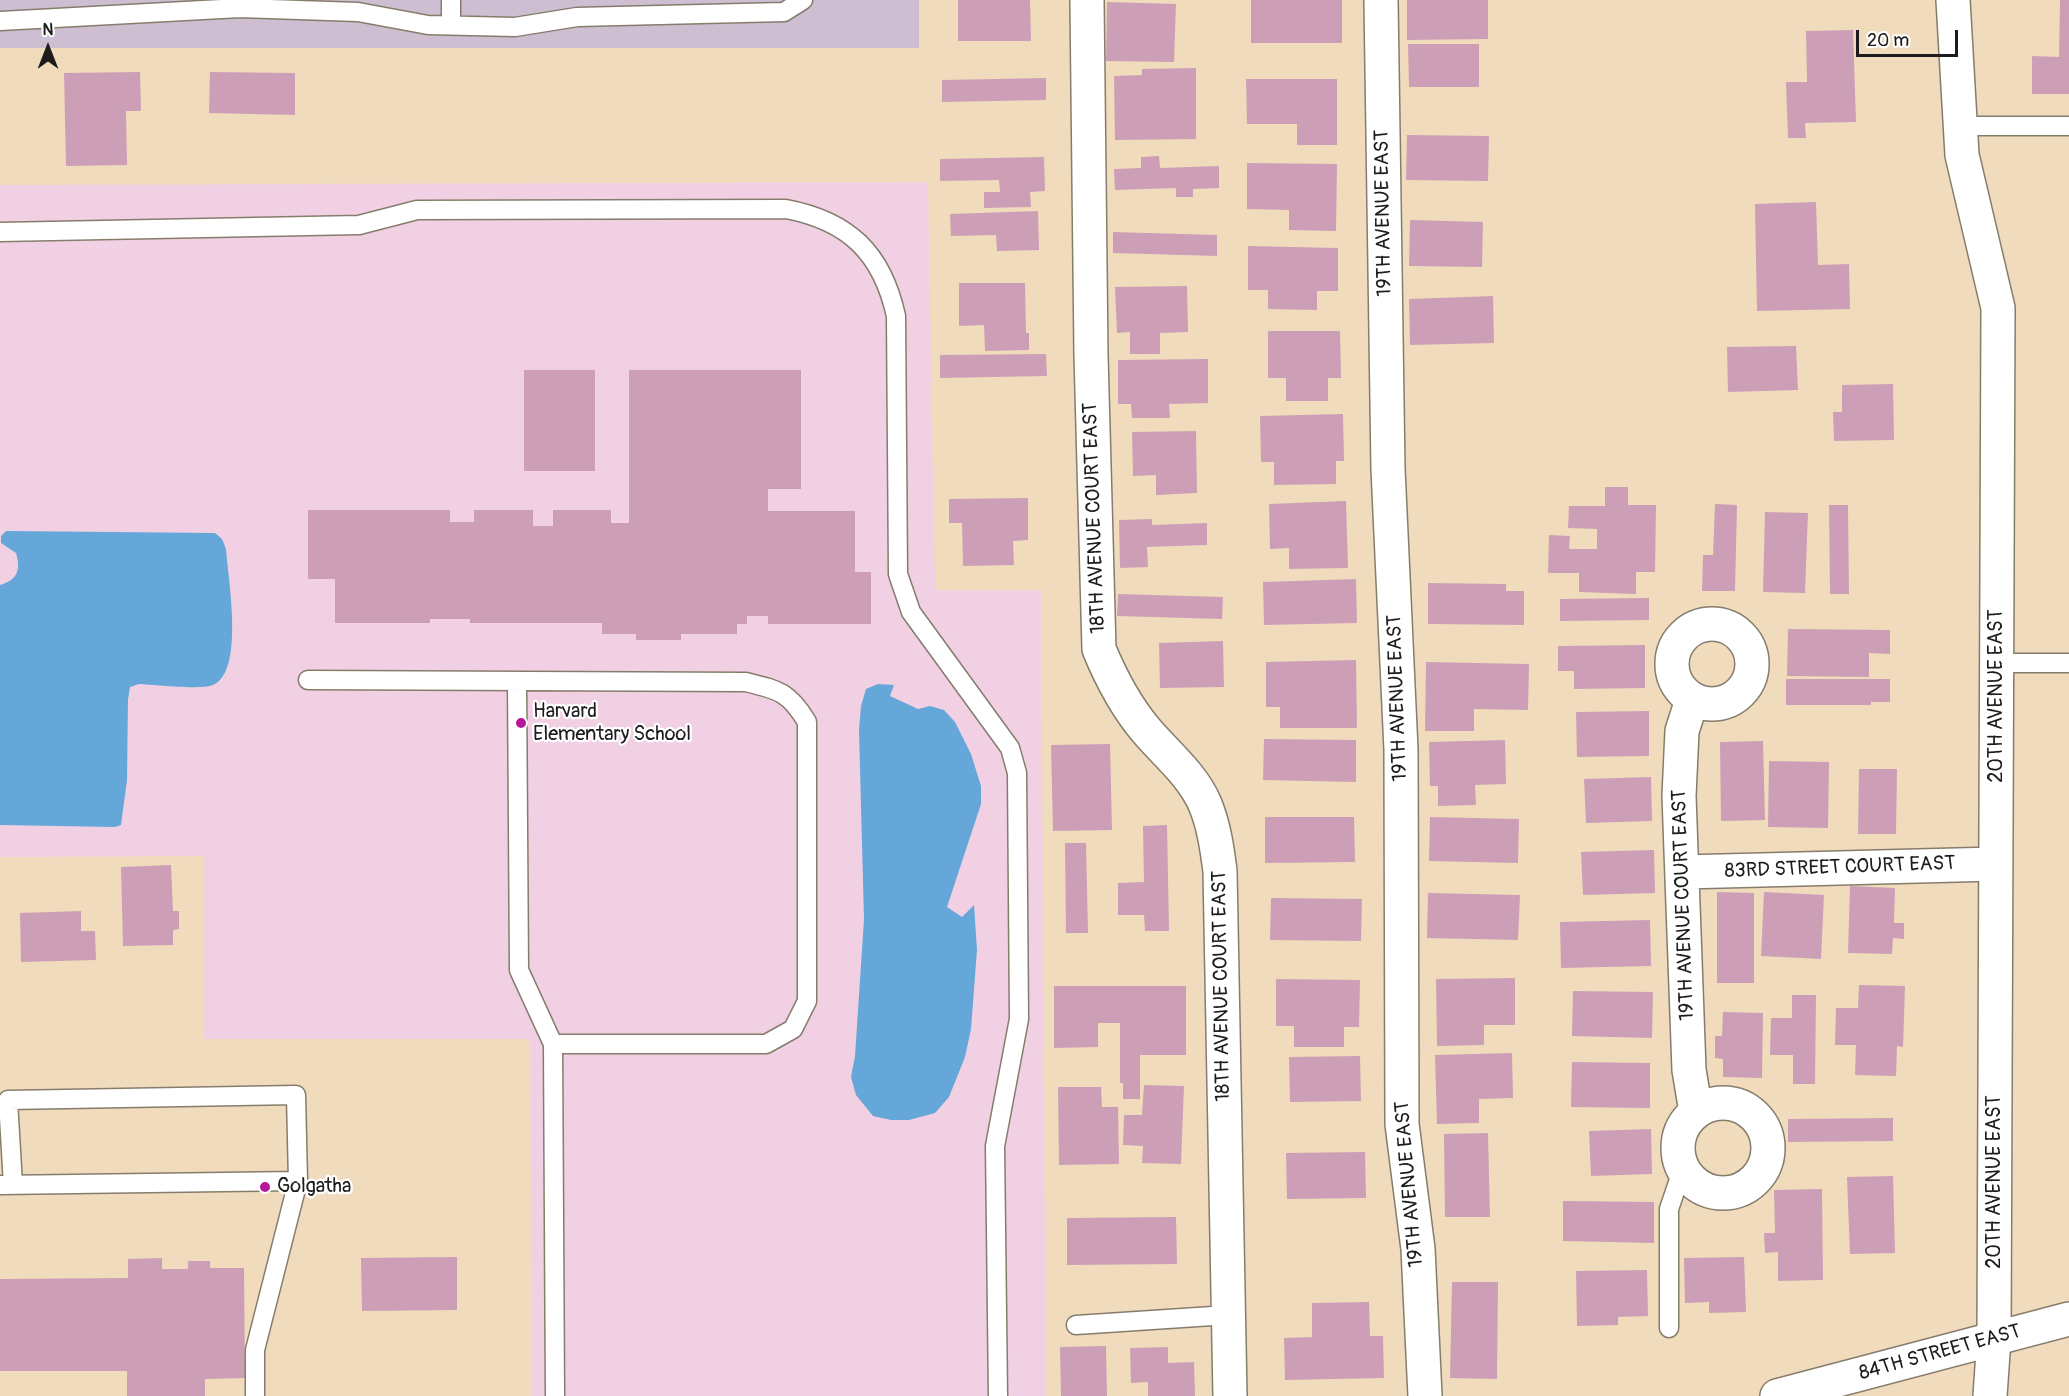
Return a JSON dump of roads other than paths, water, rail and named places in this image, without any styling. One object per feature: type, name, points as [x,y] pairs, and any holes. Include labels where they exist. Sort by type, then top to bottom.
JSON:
[{"type":"street","name":"18TH AVENUE COURT EAST","points":[[1087,0],[1091,355],[1099,649],[1129,709],[1193,783],[1204,803],[1215,832],[1220,871],[1230,1396]]},
{"type":"street","name":"19TH AVENUE EAST","points":[[1381,0],[1388,469],[1401,750],[1402,1124],[1418,1249],[1425,1396]]},
{"type":"street","name":"20TH AVENUE EAST","points":[[1953,0],[1962,155],[1998,308],[1994,1338],[1990,1396]]},
{"type":"street","name":"19TH AVENUE COURT EAST","points":[[1692,699],[1682,731],[1679,796],[1689,1070],[1696,1112]]},
{"type":"street","name":"83RD STREET COURT EAST","points":[[1683,872],[1996,864]]},
{"type":"street","points":[[1726,1103],[1741,1107],[1754,1115],[1764,1128],[1768,1143],[1767,1159],[1761,1173],[1750,1184],[1736,1192],[1720,1193],[1705,1189],[1692,1181],[1683,1168],[1678,1153],[1679,1138],[1685,1123],[1696,1112],[1710,1105],[1726,1103]]},
{"type":"street","name":"84TH STREET EAST","points":[[1776,1396],[2069,1319]]},
{"type":"lane","points":[[450,25],[451,0]]},
{"type":"lane","points":[[0,21],[240,8],[358,12],[428,24],[515,27],[577,17],[784,12],[803,0]]},
{"type":"lane","points":[[1960,126],[2069,126]]},
{"type":"lane","points":[[0,232],[359,225],[417,210],[786,209],[810,214],[834,224],[854,238],[871,256],[883,274],[896,316],[898,574],[911,612],[1010,748],[1017,773],[1019,1019],[995,1146],[998,1396]]},
{"type":"lane","points":[[1997,663],[2069,663]]},
{"type":"lane","points":[[308,680],[746,682],[776,689],[796,703],[807,722],[807,1001],[793,1029],[766,1044],[553,1044]]},
{"type":"lane","points":[[517,681],[519,970],[553,1044],[555,1396]]},
{"type":"lane","points":[[255,1396],[255,1350],[298,1181],[296,1095],[8,1100],[6,1185],[298,1181]]},
{"type":"lane","points":[[1669,1328],[1669,1209],[1683,1168]]},
{"type":"lane","points":[[1076,1325],[1228,1315]]},
{"type":"water","points":[[6,531],[215,533],[222,539],[226,549],[232,623],[229,662],[223,677],[213,685],[188,687],[139,684],[130,687],[127,780],[121,825],[115,827],[0,825],[0,585],[11,580],[18,569],[16,553],[1,543],[1,536]]},
{"type":"water","points":[[878,684],[894,685],[890,696],[918,709],[930,706],[944,710],[955,722],[971,754],[981,786],[981,804],[947,907],[962,917],[974,905],[977,950],[971,1029],[965,1057],[949,1097],[935,1113],[909,1120],[891,1120],[873,1116],[856,1095],[851,1077],[855,1056],[864,919],[859,730],[861,706],[866,689]]},
{"type":"place","name":"Harvard Elementary School","points":[[521,723]]},
{"type":"place","name":"Golgatha","points":[[265,1187]]}]
